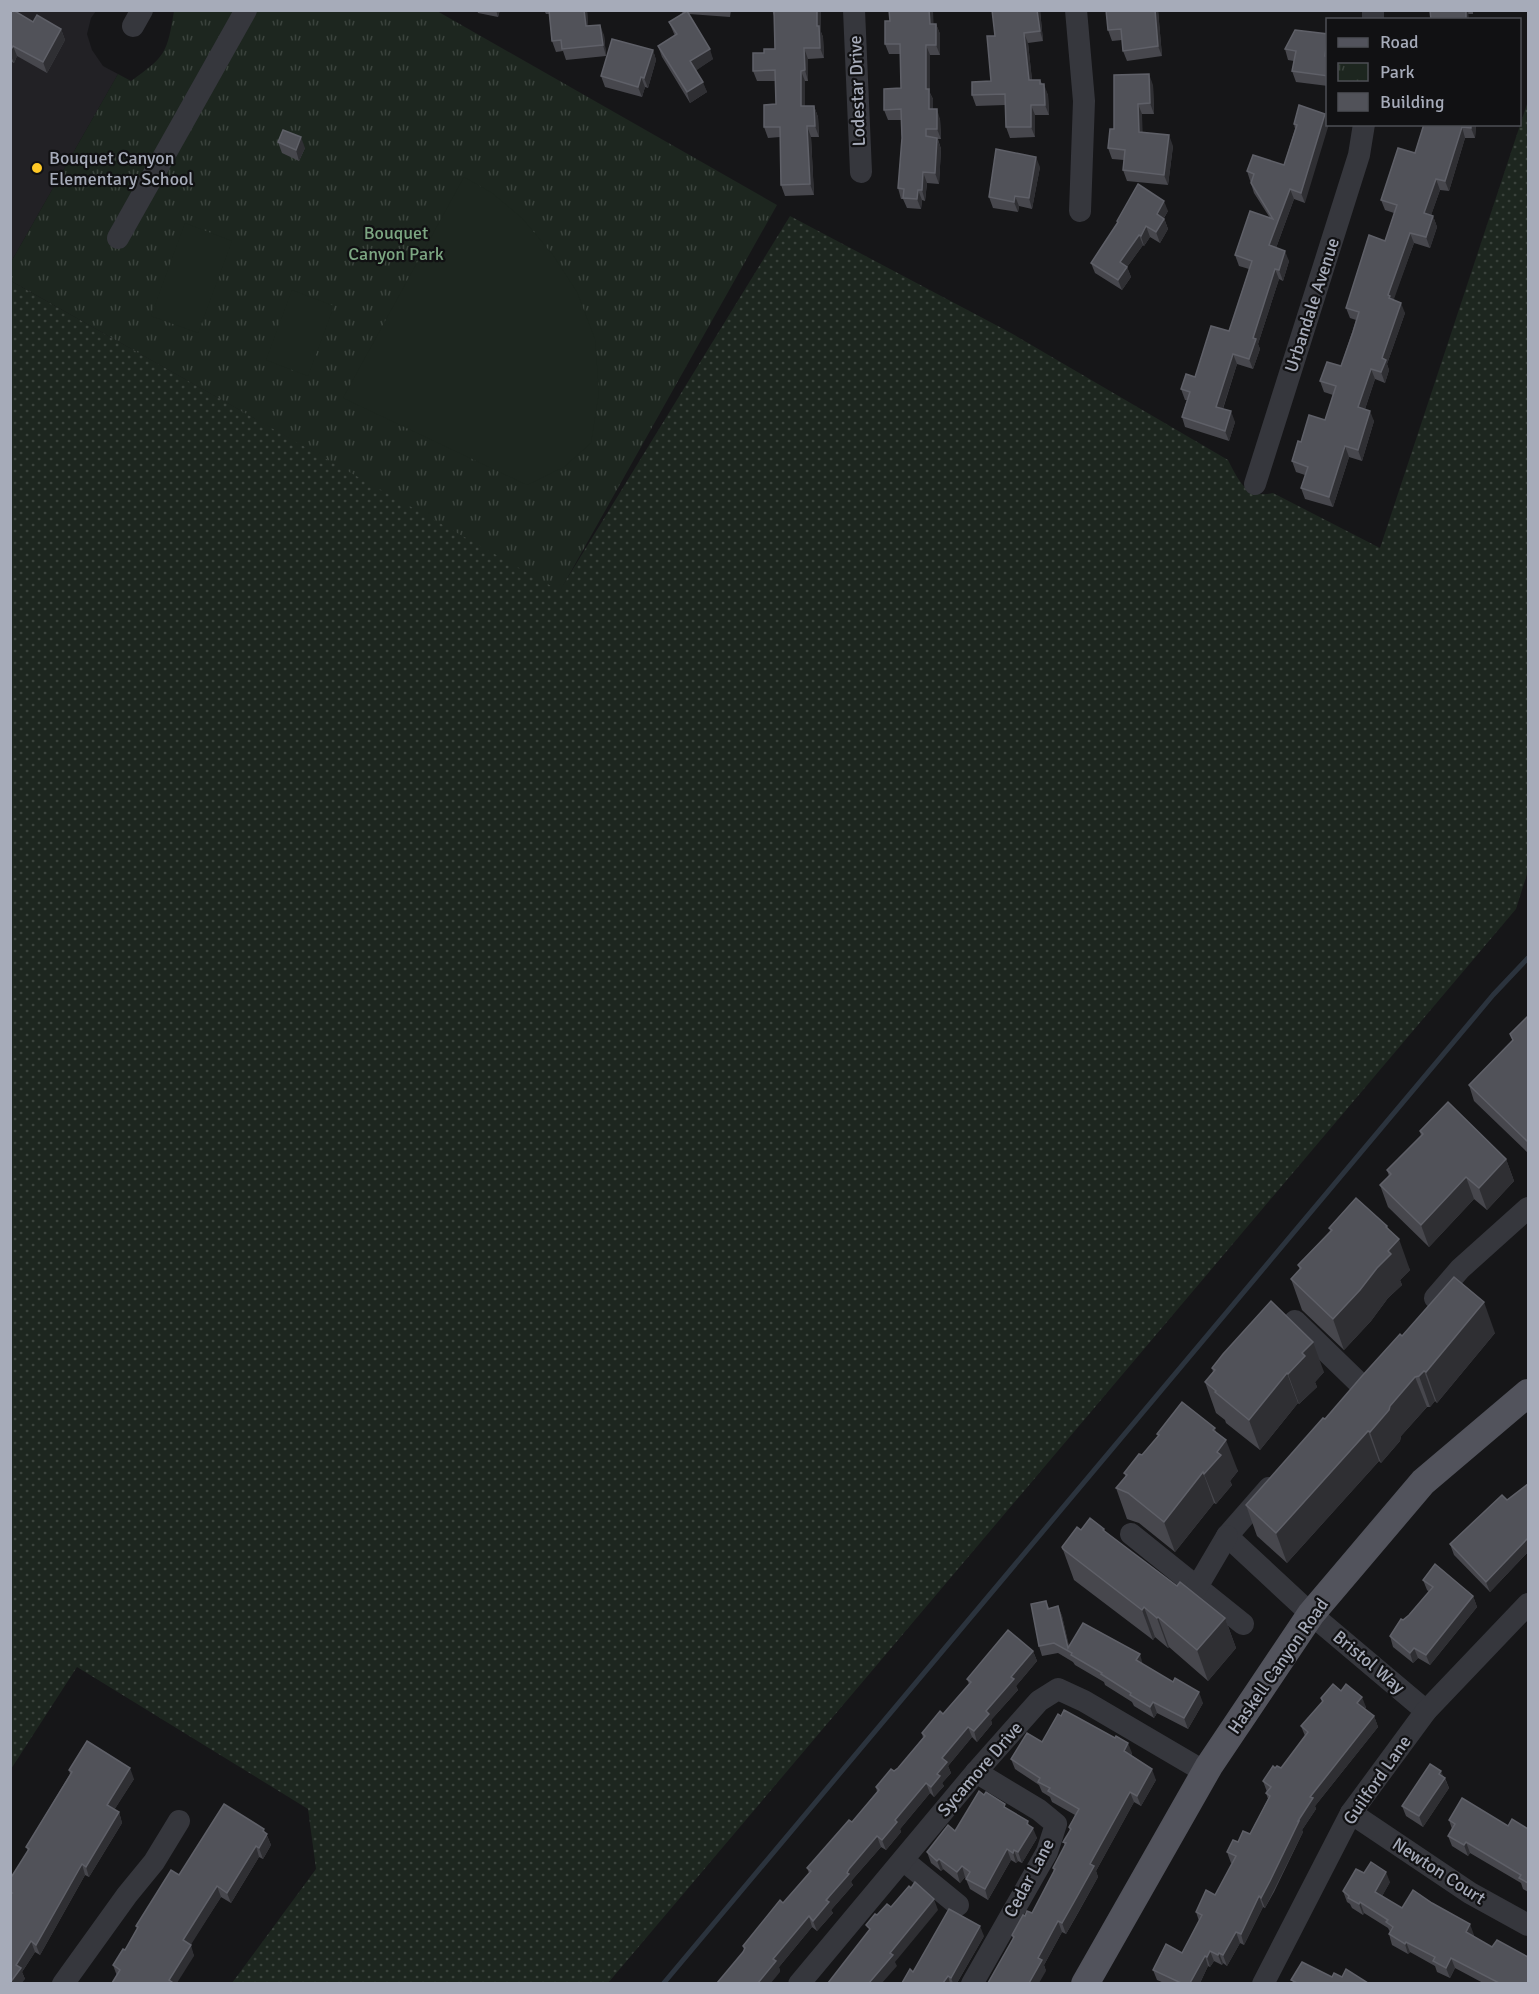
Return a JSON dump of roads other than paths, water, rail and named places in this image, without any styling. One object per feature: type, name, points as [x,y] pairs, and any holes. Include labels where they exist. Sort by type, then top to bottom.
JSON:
[{"type":"main road","name":"Haskell Canyon Road","points":[[1084,1983],[1205,1772],[1311,1614],[1423,1482],[1528,1393]]},
{"type":"street","points":[[118,238],[246,10]]},
{"type":"street","name":"Lodestar Drive","points":[[854,10],[861,172]]},
{"type":"street","points":[[1076,10],[1084,101],[1080,211]]},
{"type":"street","name":"Urbandale Avenue","points":[[1255,484],[1359,155],[1364,126]]},
{"type":"street","points":[[1422,1313],[1460,1269],[1526,1215]]},
{"type":"street","points":[[1295,1321],[1360,1384]]},
{"type":"street","points":[[1344,1402],[1375,1366]]},
{"type":"street","points":[[1197,1587],[1227,1536],[1282,1473]]},
{"type":"street","points":[[1131,1534],[1243,1624]]},
{"type":"street","name":"Bristol Way","points":[[1227,1536],[1311,1614],[1426,1711]]},
{"type":"street","name":"Guilford Lane","points":[[1263,1983],[1351,1813],[1426,1711],[1528,1604]]},
{"type":"street","name":"Sycamore Drive","points":[[799,1983],[976,1772],[1039,1701],[1058,1689],[1084,1701],[1205,1772]]},
{"type":"street","name":"Cedar Lane","points":[[972,1983],[1047,1852],[1056,1824],[1039,1810],[976,1772]]},
{"type":"street","name":"Newton Court","points":[[1351,1813],[1470,1893],[1528,1925]]},
{"type":"street","points":[[63,1983],[154,1862],[179,1821]]},
{"type":"street","points":[[903,1860],[958,1905]]},
{"type":"waterway","points":[[663,1984],[1493,995],[1528,958]]},
{"type":"place","name":"Bouquet Canyon Elementary School","points":[[37,168]]},
{"type":"park label","name":"Bouquet Canyon Park","points":[[396,243]]}]
